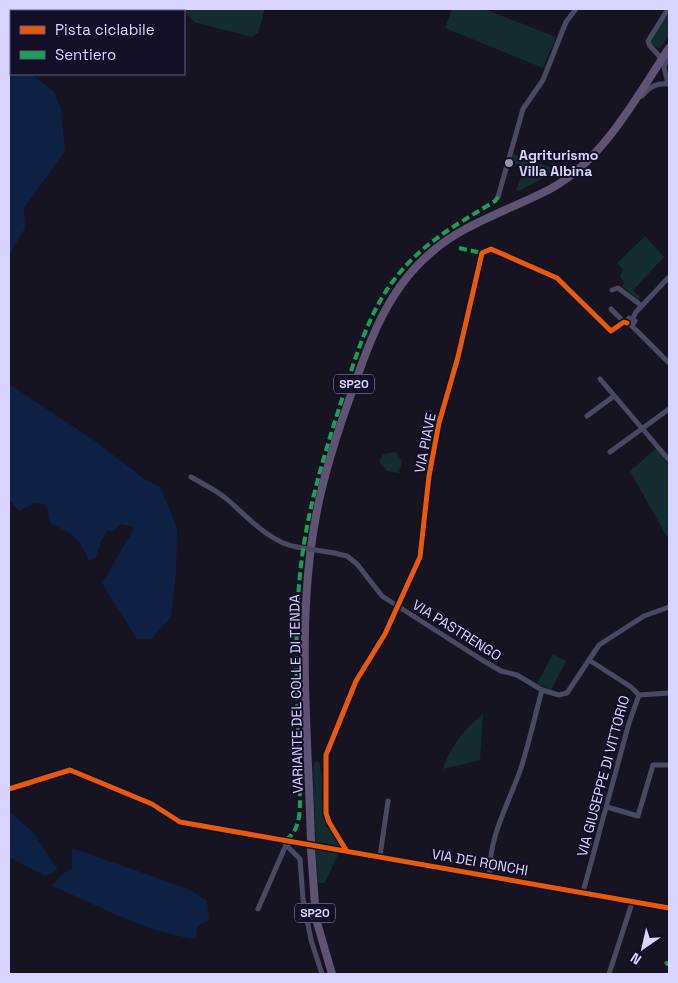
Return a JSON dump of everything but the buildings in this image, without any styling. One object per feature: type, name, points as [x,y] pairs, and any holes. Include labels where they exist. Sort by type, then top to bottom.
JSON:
[{"type":"main road","name":"VARIANTE DEL COLLE DI TENDA","points":[[332,974],[316,919],[311,845],[306,598],[316,516],[334,443],[361,365],[377,326],[404,279],[439,246],[464,228],[553,187],[592,156],[666,57],[669,48]]},
{"type":"street","points":[[498,197],[524,108],[543,80],[566,22],[576,9]]},
{"type":"street","points":[[620,120],[652,86],[659,83],[669,84],[664,67],[666,57],[650,46],[648,41],[668,9]]},
{"type":"street","name":"VIA PIAVE","points":[[346,850],[329,822],[326,813],[326,755],[356,681],[386,634],[420,556],[429,476],[438,423],[458,357],[482,252],[491,249],[556,278],[611,331],[628,324]]},
{"type":"street","points":[[628,324],[627,320],[633,318],[669,277]]},
{"type":"street","points":[[612,290],[618,288],[642,306]]},
{"type":"street","points":[[611,309],[669,363]]},
{"type":"street","points":[[600,379],[669,460]]},
{"type":"street","points":[[587,416],[614,396]]},
{"type":"street","points":[[610,452],[669,410]]},
{"type":"street","name":"VIA PASTRENGO","points":[[192,477],[228,500],[276,540],[286,546],[347,556],[356,564],[376,590],[397,606],[488,664],[501,671],[517,675],[542,690]]},
{"type":"street","points":[[490,875],[489,863],[494,844],[521,768],[542,690],[565,695],[599,645],[644,616],[669,607]]},
{"type":"street","name":"VIA GIUSEPPE DI VITTORIO","points":[[583,892],[631,714],[639,696],[631,687],[589,660]]},
{"type":"street","points":[[639,696],[669,693]]},
{"type":"street","points":[[607,807],[638,816],[653,765],[669,765]]},
{"type":"street","name":"VIA DEI RONCHI","points":[[9,789],[70,770],[152,804],[180,822],[286,843],[346,850],[633,900],[669,908]]},
{"type":"street","points":[[380,856],[388,801]]},
{"type":"street","points":[[258,909],[286,843],[300,859],[303,899],[311,940],[322,974]]},
{"type":"street","points":[[609,974],[633,900]]},
{"type":"green space","points":[[265,9],[258,33],[252,37],[194,22],[184,10]]},
{"type":"green space","points":[[452,9],[484,9],[556,37],[543,68],[445,28]]},
{"type":"green space","points":[[669,13],[669,36],[660,48],[654,47],[651,43],[652,37]]},
{"type":"green space","points":[[513,154],[558,170],[519,191],[516,190],[522,175],[526,176],[527,168],[510,162]]},
{"type":"green space","points":[[645,236],[664,257],[633,290],[640,297],[638,300],[622,286],[624,283],[620,276],[623,270],[617,263]]},
{"type":"green space","points":[[657,448],[669,466],[669,535],[667,537],[630,471]]},
{"type":"green space","points":[[396,452],[402,461],[399,473],[387,471],[379,462],[383,454]]},
{"type":"green space","points":[[553,654],[566,661],[551,690],[537,684]]},
{"type":"green space","points":[[483,714],[480,760],[443,769],[459,738]]},
{"type":"green space","points":[[315,761],[319,762],[322,778],[323,811],[340,845],[338,848],[316,844],[313,773]]},
{"type":"green space","points":[[315,848],[339,852],[325,883],[318,883]]},
{"type":"water","points":[[9,71],[10,75],[32,75],[54,92],[61,109],[65,151],[24,208],[25,228],[9,255]]},
{"type":"water","points":[[9,384],[92,439],[146,480],[160,487],[177,528],[176,573],[171,617],[151,639],[137,639],[102,583],[134,527],[120,524],[113,532],[108,530],[101,541],[96,557],[89,561],[79,541],[50,523],[47,505],[35,503],[19,511],[9,499]]},
{"type":"water","points":[[9,811],[33,832],[58,870],[45,876],[9,857]]},
{"type":"water","points":[[72,848],[188,889],[207,901],[209,920],[197,926],[196,939],[177,936],[141,925],[52,886],[60,876],[72,868]]},
{"type":"marked path","points":[[286,840],[296,828],[300,808],[296,654],[298,594],[304,543],[318,478],[359,347],[379,303],[408,263],[431,243],[495,201],[498,197]]},
{"type":"marked path","points":[[459,248],[482,253]]},
{"type":"cycle path","points":[[346,850],[329,822],[326,813],[326,755],[356,681],[385,634],[420,557],[429,476],[439,423],[458,357],[482,253],[491,249],[557,278],[611,331],[624,322],[627,323]]},
{"type":"cycle path","points":[[9,789],[70,770],[152,804],[180,822],[669,908]]},
{"type":"place","name":"Agriturismo Villa Albina","points":[[509,163]]}]
